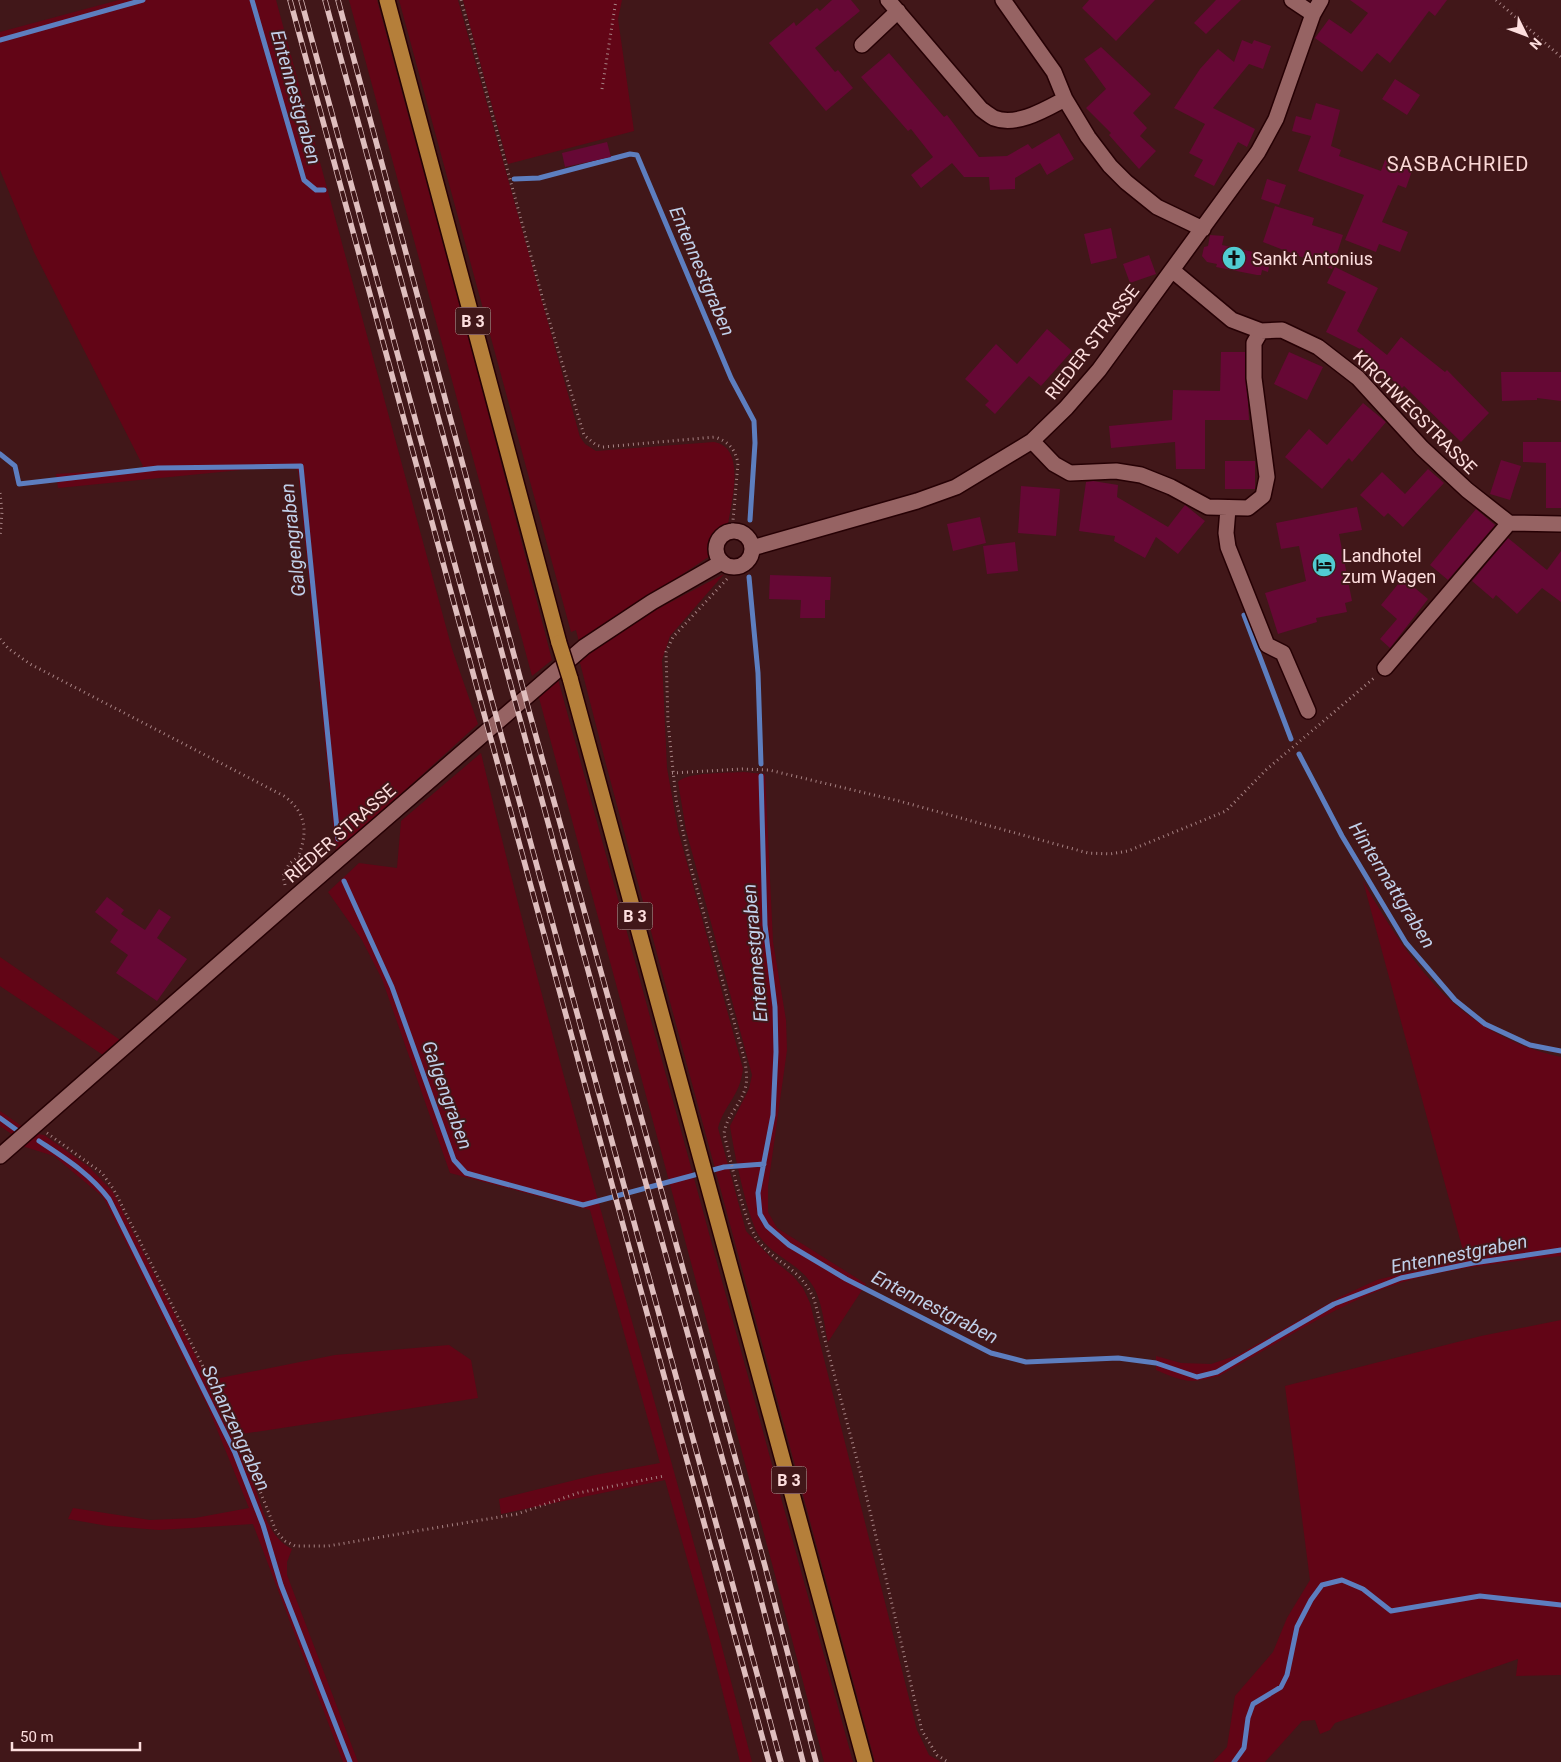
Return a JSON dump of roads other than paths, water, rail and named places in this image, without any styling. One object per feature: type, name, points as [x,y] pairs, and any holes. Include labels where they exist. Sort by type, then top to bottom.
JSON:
[{"type":"main road","name":"B 3","points":[[387,0],[865,1762]]},
{"type":"street","points":[[1003,0],[1054,72],[1065,99],[1088,137],[1126,182],[1157,207],[1203,229]]},
{"type":"street","points":[[1292,0],[1313,14]]},
{"type":"street","name":"RIEDER STRASSE","points":[[0,1156],[584,647],[652,602],[726,564],[746,563],[752,554],[752,548],[917,501],[956,487],[1032,441],[1066,408],[1099,370],[1258,152],[1271,128],[1313,14],[1321,0]]},
{"type":"street","points":[[862,44],[893,6],[982,109],[994,118],[1009,120],[1033,115],[1065,99]]},
{"type":"street","name":"KIRCHWEGSTRASSE","points":[[1172,270],[1232,320],[1261,330],[1282,330],[1318,347],[1358,378],[1422,448],[1467,490],[1509,523]]},
{"type":"street","points":[[1032,441],[1054,464],[1070,473],[1116,470],[1141,475],[1171,487],[1208,507],[1248,508],[1262,496],[1266,487],[1267,477],[1254,378],[1254,343],[1261,330]]},
{"type":"street","points":[[1228,509],[1226,532],[1228,547],[1267,645],[1283,652],[1308,711]]},
{"type":"street","points":[[1385,668],[1509,523],[1561,524]]},
{"type":"street","points":[[726,564],[717,554],[718,542],[721,538],[732,532],[743,534],[748,538],[752,548]]},
{"type":"waterway","name":"Entennestgraben","points":[[0,40],[143,0]]},
{"type":"waterway","name":"Entennestgraben","points":[[252,0],[304,180],[316,190],[324,190]]},
{"type":"waterway","name":"Entennestgraben","points":[[514,179],[539,178],[630,154],[637,155],[731,378],[754,421],[755,443],[750,520]]},
{"type":"waterway","name":"Galgengraben","points":[[0,454],[15,466],[19,484],[158,468],[301,466],[338,839]]},
{"type":"waterway","name":"Entennestgraben","points":[[749,577],[758,673],[761,764]]},
{"type":"waterway","name":"Hintermattgraben","points":[[1244,615],[1291,739]]},
{"type":"waterway","name":"Hintermattgraben","points":[[1299,754],[1342,836],[1406,943],[1455,1000],[1485,1024],[1530,1045],[1561,1051]]},
{"type":"waterway","name":"Entennestgraben","points":[[761,776],[765,925],[775,1007],[776,1052],[773,1115],[758,1193],[760,1214],[767,1226],[789,1245],[846,1279],[991,1353],[1026,1362],[1118,1358],[1156,1363],[1197,1377],[1217,1372],[1334,1304],[1401,1278],[1473,1263],[1561,1250]]},
{"type":"waterway","name":"Galgengraben","points":[[344,881],[392,987],[454,1160],[466,1173],[583,1205],[724,1167],[764,1164]]},
{"type":"waterway","name":"Schanzengraben","points":[[0,1118],[18,1131]]},
{"type":"waterway","name":"Schanzengraben","points":[[39,1141],[85,1174],[109,1199],[235,1453],[263,1525],[281,1585],[350,1762]]},
{"type":"waterway","name":"Schanzengraben","points":[[1234,1762],[1244,1748],[1248,1718],[1253,1704],[1281,1687],[1287,1675],[1297,1627],[1311,1600],[1322,1585],[1342,1580],[1363,1589],[1391,1611],[1480,1596],[1561,1605]]},
{"type":"railway","points":[[290,0],[769,1762]]},
{"type":"railway","points":[[301,0],[781,1762]]},
{"type":"railway","points":[[325,0],[643,1173],[753,1569],[803,1762]]},
{"type":"railway","points":[[338,0],[529,711],[765,1566],[816,1762]]},
{"type":"place","name":"Sankt Antonius","points":[[1234,258]]},
{"type":"place","name":"Landhotel zum Wagen","points":[[1324,565]]},
{"type":"district","name":"SASBACHRIED","points":[[1458,164]]}]
